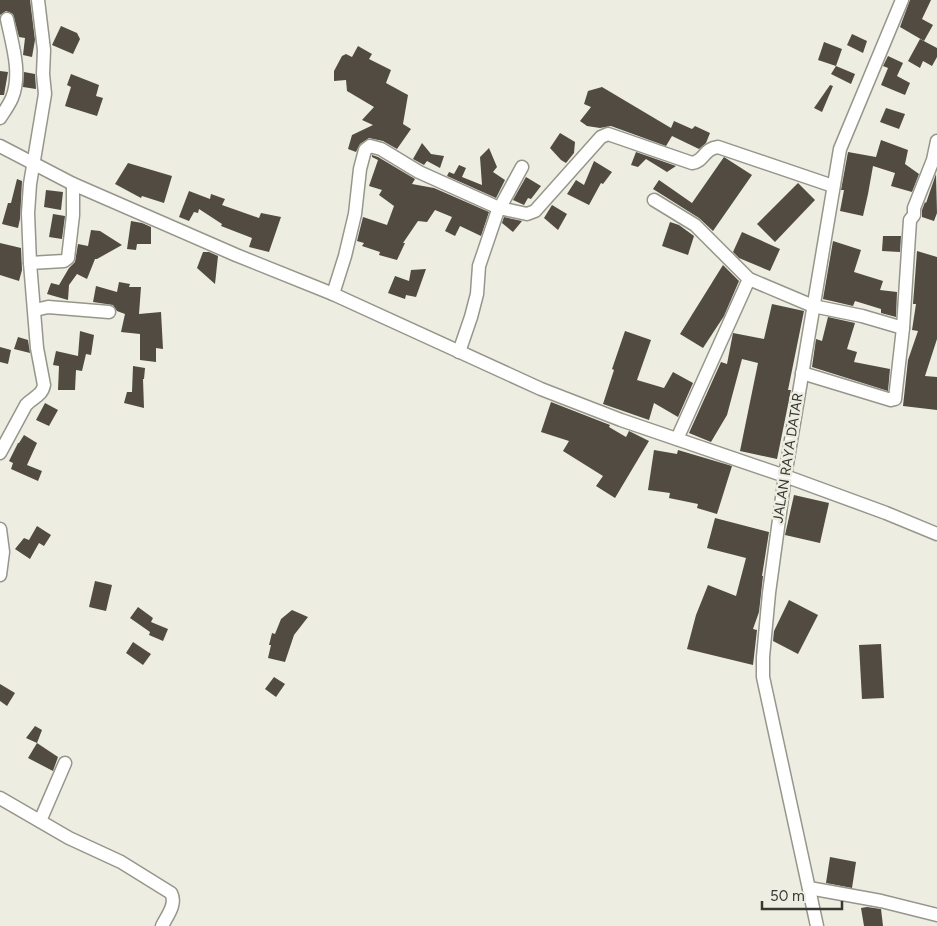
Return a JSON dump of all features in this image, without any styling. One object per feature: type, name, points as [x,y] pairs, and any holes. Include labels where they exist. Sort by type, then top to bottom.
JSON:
[{"type":"street","points":[[0,453],[26,405],[43,391],[44,385],[37,348],[28,213],[45,94],[43,74],[44,50],[38,0]]},
{"type":"street","name":"JALAN RAYA DATAR","points":[[817,926],[763,677],[769,593],[785,476],[840,149],[902,0]]},
{"type":"street","points":[[0,118],[12,98],[16,77],[14,53],[7,19]]},
{"type":"street","points":[[333,294],[355,214],[360,169],[367,147],[375,146],[419,172],[499,208],[527,214],[535,211],[601,137],[608,134],[692,164],[700,160],[708,150],[718,147],[833,186]]},
{"type":"street","points":[[802,373],[893,400],[896,395],[903,328],[910,220],[914,215],[914,208],[930,169],[937,141]]},
{"type":"street","points":[[0,146],[73,184],[236,255],[333,294],[562,397],[785,476],[937,534]]},
{"type":"street","points":[[459,352],[475,302],[479,266],[499,208],[522,167]]},
{"type":"street","points":[[30,263],[64,261],[68,258],[73,215],[73,184]]},
{"type":"street","points":[[654,200],[694,225],[749,279],[813,306],[862,316],[903,328]]},
{"type":"street","points":[[677,439],[749,279]]},
{"type":"street","points":[[34,310],[48,307],[109,312]]},
{"type":"street","points":[[0,529],[3,552],[0,575]]},
{"type":"street","points":[[40,821],[65,763]]},
{"type":"street","points":[[0,798],[69,838],[121,862],[171,893],[174,903],[162,926]]},
{"type":"street","points":[[809,888],[881,901],[937,915]]},
{"type":"building","points":[[0,0],[30,0],[35,40],[32,57],[23,55],[25,38],[19,37],[13,14],[6,11],[0,15]]},
{"type":"building","points":[[910,0],[931,0],[922,19],[933,25],[924,41],[900,27]]},
{"type":"building","points":[[61,26],[77,33],[80,39],[73,54],[52,45]]},
{"type":"building","points":[[852,34],[867,41],[863,53],[847,45]]},
{"type":"building","points":[[920,39],[937,48],[937,57],[932,66],[923,61],[920,68],[908,61]]},
{"type":"building","points":[[824,42],[842,49],[836,66],[818,60]]},
{"type":"building","points":[[358,46],[372,54],[369,59],[391,70],[386,83],[408,95],[403,124],[411,129],[397,149],[383,141],[369,138],[360,144],[356,152],[348,149],[352,135],[373,125],[362,120],[374,107],[347,91],[346,80],[334,81],[334,71],[342,56],[346,54],[352,57]]},
{"type":"building","points":[[888,56],[903,63],[897,76],[910,83],[905,95],[881,85],[888,68],[883,66]]},
{"type":"building","points":[[836,66],[855,74],[851,84],[831,74]]},
{"type":"building","points":[[0,71],[8,72],[4,95],[0,95]]},
{"type":"building","points":[[24,72],[35,74],[36,89],[23,87]]},
{"type":"building","points":[[71,74],[99,85],[96,96],[103,98],[97,116],[65,106],[71,87],[67,85]]},
{"type":"building","points":[[830,85],[833,86],[822,112],[814,108]]},
{"type":"building","points":[[602,87],[671,128],[674,121],[692,129],[695,126],[710,133],[706,143],[699,149],[672,136],[666,146],[611,126],[600,128],[587,126],[580,121],[591,107],[584,104],[588,91]]},
{"type":"building","points":[[886,108],[905,114],[899,129],[880,122]]},
{"type":"building","points":[[560,133],[575,142],[574,153],[566,163],[550,148]]},
{"type":"building","points":[[881,140],[908,150],[905,164],[919,174],[912,192],[891,186],[895,173],[873,166],[863,216],[840,211],[844,190],[841,190],[848,152],[876,157]]},
{"type":"building","points":[[422,143],[431,154],[444,156],[440,168],[427,161],[424,165],[413,159]]},
{"type":"building","points":[[489,148],[497,167],[493,172],[505,180],[496,198],[447,176],[449,172],[454,174],[459,165],[466,168],[462,177],[482,185],[480,157]]},
{"type":"building","points":[[636,152],[676,166],[667,172],[646,159],[638,167],[631,165]]},
{"type":"building","points":[[372,155],[415,179],[412,184],[434,188],[489,212],[481,236],[460,226],[455,236],[445,231],[452,217],[435,210],[427,222],[418,221],[403,243],[405,243],[397,260],[379,255],[380,252],[362,246],[364,243],[357,241],[363,217],[387,225],[394,206],[379,195],[382,190],[369,186],[378,160],[372,157]]},
{"type":"building","points":[[724,157],[752,175],[713,231],[699,218],[653,189],[659,180],[692,203]]},
{"type":"building","points":[[594,161],[612,172],[603,184],[601,183],[589,205],[567,194],[576,180],[584,185]]},
{"type":"building","points":[[128,163],[172,176],[164,203],[142,196],[141,198],[115,184]]},
{"type":"building","points":[[936,174],[937,213],[934,221],[922,217],[922,210]]},
{"type":"building","points":[[526,177],[541,186],[531,199],[528,198],[524,205],[513,200]]},
{"type":"building","points":[[17,179],[22,181],[18,228],[2,224],[8,203],[11,203]]},
{"type":"building","points":[[798,183],[815,200],[775,242],[757,224]]},
{"type":"building","points":[[46,190],[63,192],[61,210],[44,207]]},
{"type":"building","points":[[189,191],[210,199],[211,194],[225,199],[222,205],[259,218],[261,213],[281,217],[269,252],[249,247],[252,238],[221,226],[222,224],[199,209],[198,213],[194,212],[189,221],[179,217]]},
{"type":"building","points":[[552,205],[567,214],[558,230],[544,218]]},
{"type":"building","points":[[53,214],[65,216],[62,239],[49,237]]},
{"type":"building","points":[[504,217],[522,221],[513,232],[502,223]]},
{"type":"building","points":[[131,221],[151,227],[151,244],[137,244],[136,250],[127,249]]},
{"type":"building","points":[[670,222],[679,225],[694,236],[688,255],[662,246]]},
{"type":"building","points":[[91,230],[100,231],[122,245],[95,259],[87,279],[77,274],[69,285],[68,300],[47,294],[51,283],[59,285],[75,262],[78,244],[88,246]]},
{"type":"building","points":[[742,232],[780,249],[770,271],[739,258],[733,252]]},
{"type":"building","points":[[883,236],[901,236],[900,252],[882,251]]},
{"type":"building","points":[[833,241],[861,250],[854,272],[883,281],[880,290],[897,292],[896,317],[881,313],[881,309],[855,301],[853,306],[823,299]]},
{"type":"building","points":[[0,243],[21,248],[22,270],[19,281],[0,275]]},
{"type":"building","points":[[917,251],[937,257],[937,339],[925,376],[937,377],[937,410],[903,406],[908,360],[918,331],[912,330],[916,304],[913,304]]},
{"type":"building","points":[[203,252],[209,252],[218,256],[215,284],[197,268]]},
{"type":"building","points":[[723,265],[739,281],[724,316],[703,348],[680,334]]},
{"type":"building","points":[[426,269],[416,297],[406,295],[405,299],[388,293],[395,276],[409,281],[411,270]]},
{"type":"building","points":[[119,282],[130,284],[129,287],[141,287],[139,314],[161,312],[163,349],[156,348],[156,362],[140,360],[140,334],[121,332],[125,314],[117,311],[113,305],[93,302],[96,286],[117,292]]},
{"type":"building","points":[[772,304],[804,311],[788,390],[791,390],[777,459],[740,451],[758,363],[742,359],[727,415],[711,442],[689,433],[721,362],[727,364],[733,333],[764,339]]},
{"type":"building","points":[[828,317],[855,323],[847,349],[857,352],[854,362],[890,369],[888,391],[812,367],[816,339],[822,341]]},
{"type":"building","points":[[80,331],[94,335],[91,355],[86,354],[82,371],[76,370],[75,390],[58,390],[59,366],[53,365],[56,351],[78,356]]},
{"type":"building","points":[[625,331],[651,340],[637,380],[664,388],[673,372],[693,383],[678,417],[654,403],[649,420],[603,404]]},
{"type":"building","points":[[18,337],[28,340],[30,353],[14,349]]},
{"type":"building","points":[[0,347],[11,350],[8,364],[0,362]]},
{"type":"building","points":[[133,366],[145,368],[143,379],[144,408],[124,403],[127,392],[132,392]]},
{"type":"building","points":[[551,402],[610,425],[609,427],[626,437],[629,431],[649,441],[615,498],[596,486],[603,476],[563,451],[569,441],[541,432]]},
{"type":"building","points":[[45,403],[58,410],[49,426],[36,420]]},
{"type":"building","points":[[24,435],[37,443],[27,465],[42,471],[38,481],[11,469],[13,463],[9,461]]},
{"type":"building","points":[[654,450],[677,454],[678,450],[732,466],[717,514],[697,508],[698,504],[669,498],[670,493],[648,490]]},
{"type":"building","points":[[794,495],[829,503],[820,543],[785,535]]},
{"type":"building","points":[[715,518],[769,532],[759,612],[753,629],[757,630],[753,665],[687,649],[696,615],[708,585],[736,596],[746,558],[707,548]]},
{"type":"building","points":[[37,526],[51,535],[44,546],[39,543],[30,559],[15,549],[24,538],[29,540]]},
{"type":"building","points":[[95,581],[112,585],[106,611],[89,607]]},
{"type":"building","points":[[789,600],[818,615],[798,654],[773,641],[774,631]]},
{"type":"building","points":[[138,607],[153,618],[151,622],[168,629],[163,641],[149,635],[150,632],[130,618]]},
{"type":"building","points":[[292,610],[308,617],[294,635],[285,662],[268,658],[272,633],[275,634],[281,619]]},
{"type":"building","points":[[133,642],[151,654],[143,665],[126,653]]},
{"type":"building","points":[[881,644],[884,698],[862,699],[859,645]]},
{"type":"building","points":[[274,677],[285,684],[276,697],[265,689]]},
{"type":"building","points":[[0,684],[15,693],[7,706],[0,701]]},
{"type":"building","points":[[35,726],[42,730],[37,743],[26,738]]},
{"type":"building","points":[[37,743],[58,757],[53,771],[28,758]]},
{"type":"building","points":[[830,857],[856,862],[852,888],[826,883]]},
{"type":"building","points":[[861,908],[881,909],[883,926],[864,926]]}]
